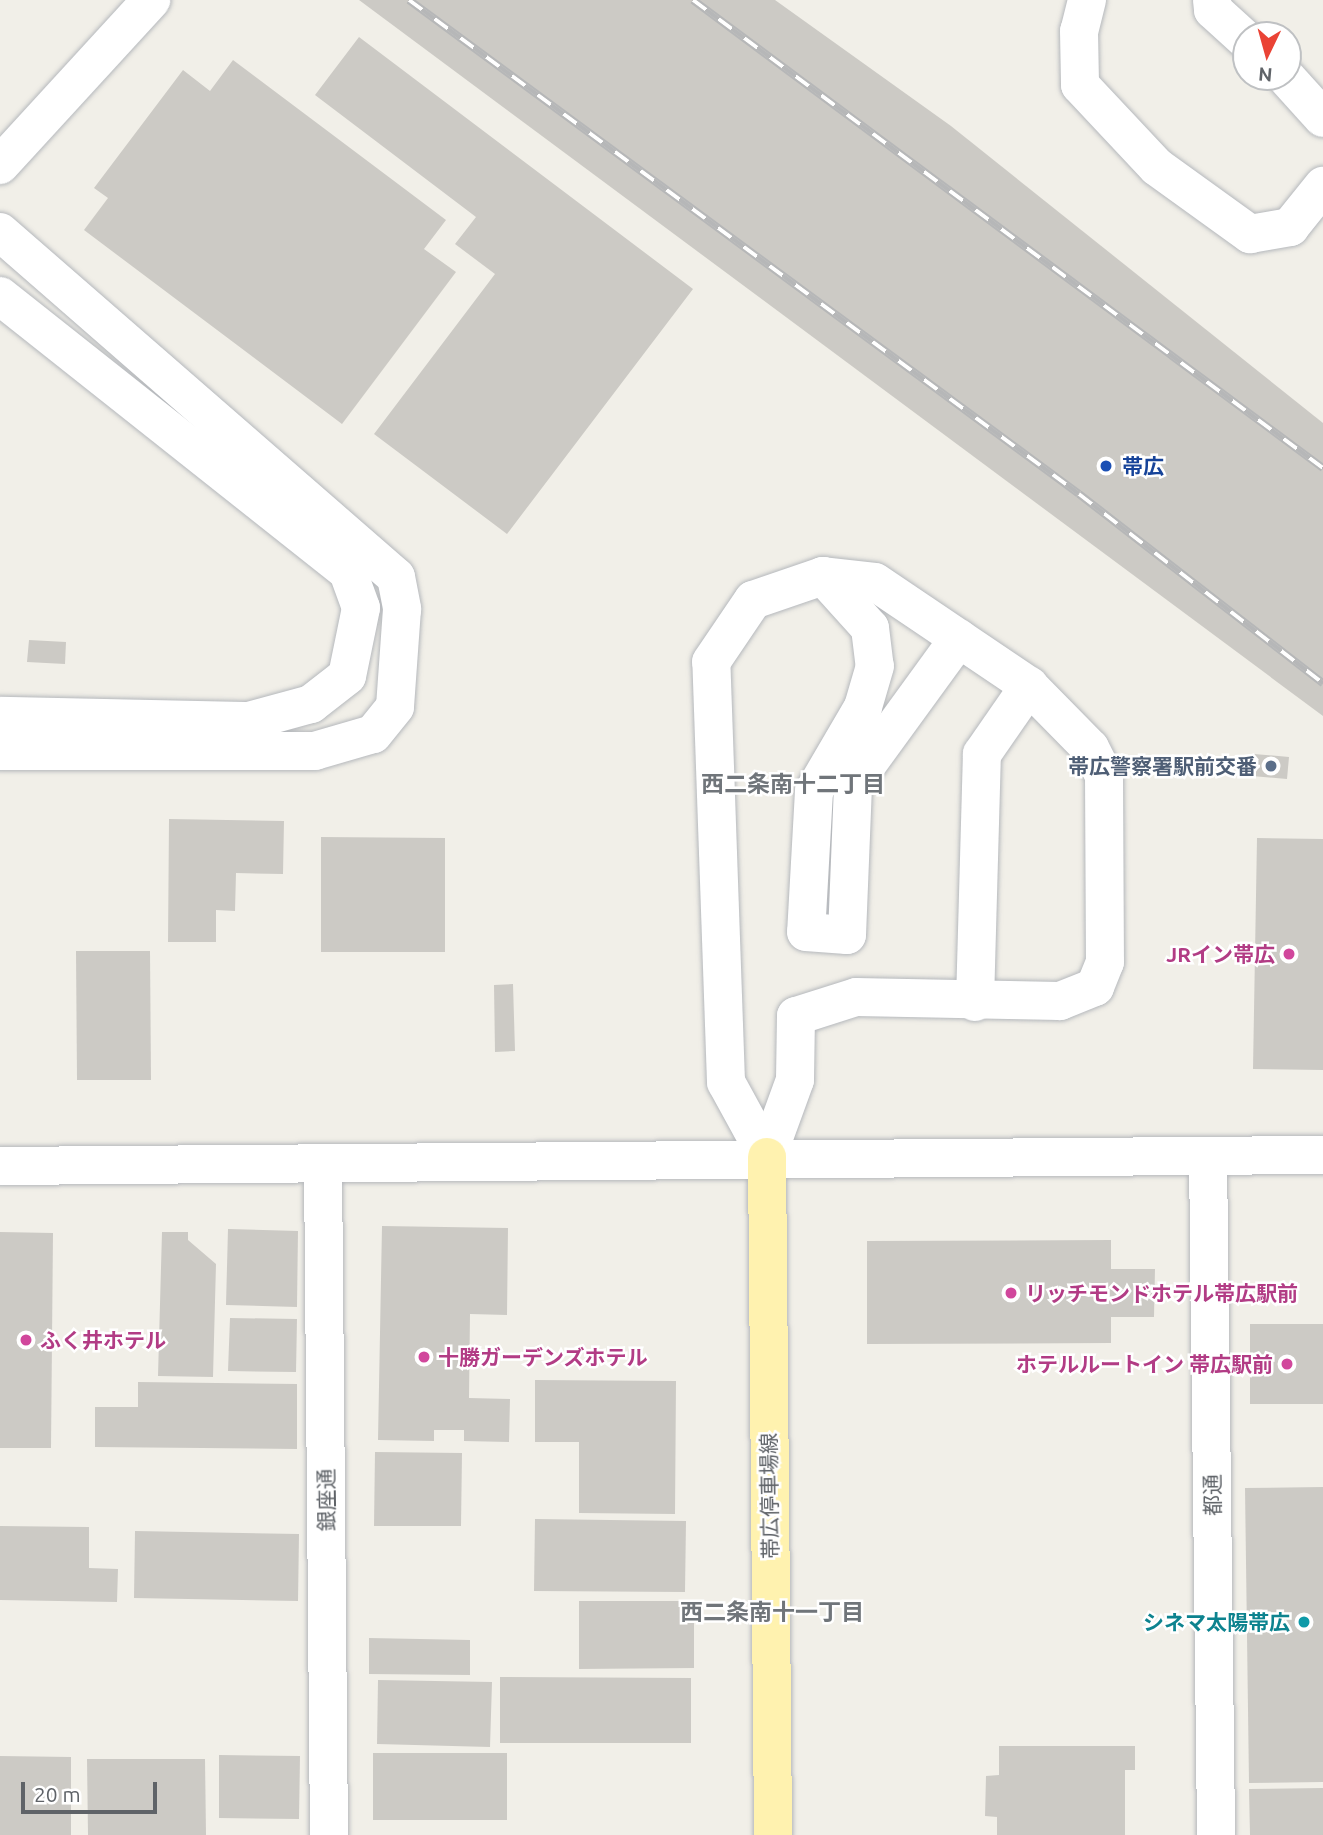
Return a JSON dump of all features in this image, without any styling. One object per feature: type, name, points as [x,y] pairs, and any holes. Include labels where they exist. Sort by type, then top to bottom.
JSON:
[{"type":"main road","name":"帯広停車場線","points":[[767,1157],[773,1835]]},
{"type":"street","points":[[0,165],[150,0]]},
{"type":"street","points":[[1087,0],[1079,32],[1080,85],[1157,167],[1250,234],[1290,227],[1323,186]]},
{"type":"street","points":[[1212,0],[1213,10],[1232,27]]},
{"type":"street","points":[[1299,91],[1323,118]]},
{"type":"street","points":[[0,232],[396,577],[402,609],[396,707],[373,734],[315,751],[0,751]]},
{"type":"street","points":[[0,296],[348,572],[361,608],[347,676],[311,704],[250,721],[0,716]]},
{"type":"street","points":[[823,576],[870,628],[875,666],[863,707],[814,791],[806,932],[846,935],[852,784],[959,638]]},
{"type":"street","points":[[823,576],[875,582],[1029,686],[1090,748],[1104,776],[1105,962],[1095,987],[1060,1001],[975,1002],[856,998],[796,1016],[795,1080],[767,1157],[726,1082],[711,662],[753,600],[823,576]]},
{"type":"street","points":[[975,1002],[982,754],[1029,686]]},
{"type":"street","points":[[0,1166],[767,1157],[1323,1155]]},
{"type":"street","name":"都通","points":[[1208,1156],[1216,1835]]},
{"type":"street","name":"銀座通","points":[[323,1164],[329,1835]]},
{"type":"building","points":[[359,0],[775,0],[951,126],[1323,423],[1323,716]]},
{"type":"building","points":[[359,37],[693,289],[507,534],[374,434],[495,274],[455,244],[476,217],[315,95]]},
{"type":"building","points":[[233,60],[446,220],[424,249],[456,272],[342,424],[84,230],[108,198],[94,188],[183,70],[210,91]]},
{"type":"building","points":[[29,640],[66,642],[65,664],[27,662]]},
{"type":"building","name":"帯広警察署駅前交番","points":[[1254,754],[1289,757],[1287,779],[1252,776]]},
{"type":"building","points":[[169,819],[284,821],[283,874],[236,873],[235,911],[216,910],[216,942],[168,942]]},
{"type":"building","points":[[321,837],[445,838],[445,952],[321,952]]},
{"type":"building","name":"JRイン帯広","points":[[1257,838],[1323,839],[1323,1070],[1253,1069]]},
{"type":"building","points":[[76,951],[150,951],[151,1080],[77,1080]]},
{"type":"building","points":[[513,984],[515,1051],[495,1052],[494,985]]},
{"type":"building","name":"十勝ガーデンズホテル","points":[[382,1226],[508,1228],[507,1315],[470,1314],[469,1398],[510,1399],[509,1442],[464,1441],[464,1430],[434,1430],[434,1441],[378,1440]]},
{"type":"building","points":[[228,1229],[298,1231],[297,1307],[226,1305]]},
{"type":"building","name":"ふく井ホテル","points":[[0,1232],[53,1233],[51,1448],[0,1448]]},
{"type":"building","points":[[162,1232],[188,1232],[188,1240],[216,1264],[213,1377],[158,1376]]},
{"type":"building","name":"リッチモンドホテル帯広駅前","points":[[1111,1240],[1111,1269],[1155,1269],[1154,1317],[1111,1317],[1111,1343],[867,1344],[867,1241]]},
{"type":"building","points":[[230,1318],[297,1319],[296,1372],[228,1371]]},
{"type":"building","name":"ホテルルートイン 帯広駅前","points":[[1250,1324],[1323,1324],[1323,1404],[1250,1404]]},
{"type":"building","points":[[535,1380],[676,1381],[675,1514],[579,1513],[579,1442],[535,1442]]},
{"type":"building","points":[[138,1382],[297,1384],[297,1449],[95,1447],[95,1407],[138,1407]]},
{"type":"building","points":[[375,1452],[462,1453],[461,1526],[374,1526]]},
{"type":"building","points":[[1323,1487],[1323,1782],[1249,1783],[1245,1488]]},
{"type":"building","points":[[535,1519],[686,1521],[685,1592],[534,1591]]},
{"type":"building","points":[[0,1526],[89,1527],[89,1568],[118,1569],[117,1602],[0,1600]]},
{"type":"building","points":[[135,1531],[299,1534],[298,1601],[134,1598]]},
{"type":"building","points":[[579,1601],[694,1601],[694,1668],[579,1669]]},
{"type":"building","points":[[369,1638],[470,1640],[470,1675],[369,1674]]},
{"type":"building","points":[[500,1677],[691,1678],[691,1743],[500,1743]]},
{"type":"building","points":[[378,1680],[492,1682],[490,1747],[377,1744]]},
{"type":"building","points":[[999,1746],[1135,1746],[1135,1770],[1125,1770],[1125,1835],[997,1835],[997,1817],[985,1816],[986,1776],[999,1775]]},
{"type":"building","points":[[373,1753],[507,1753],[507,1820],[373,1820]]},
{"type":"building","points":[[219,1755],[300,1756],[299,1819],[219,1818]]},
{"type":"building","points":[[0,1756],[71,1757],[71,1835],[0,1835]]},
{"type":"building","points":[[87,1759],[205,1759],[206,1835],[88,1835]]},
{"type":"building","points":[[1323,1788],[1323,1835],[1250,1835],[1249,1789]]},
{"type":"railway","points":[[409,0],[1079,494],[1323,683]]},
{"type":"railway","points":[[693,0],[1323,468]]},
{"type":"place","name":"帯広","points":[[1106,466]]},
{"type":"place","name":"帯広警察署駅前交番","points":[[1271,766]]},
{"type":"place","name":"JRイン帯広","points":[[1289,954]]},
{"type":"place","name":"リッチモンドホテル帯広駅前","points":[[1011,1293]]},
{"type":"place","name":"ふく井ホテル","points":[[26,1340]]},
{"type":"place","name":"十勝ガーデンズホテル","points":[[424,1357]]},
{"type":"place","name":"ホテルルートイン 帯広駅前","points":[[1287,1364]]},
{"type":"place","name":"シネマ太陽帯広","points":[[1304,1622]]},
{"type":"district","name":"西二条南十二丁目","points":[[793,784]]},
{"type":"district","name":"西二条南十一丁目","points":[[772,1612]]}]
